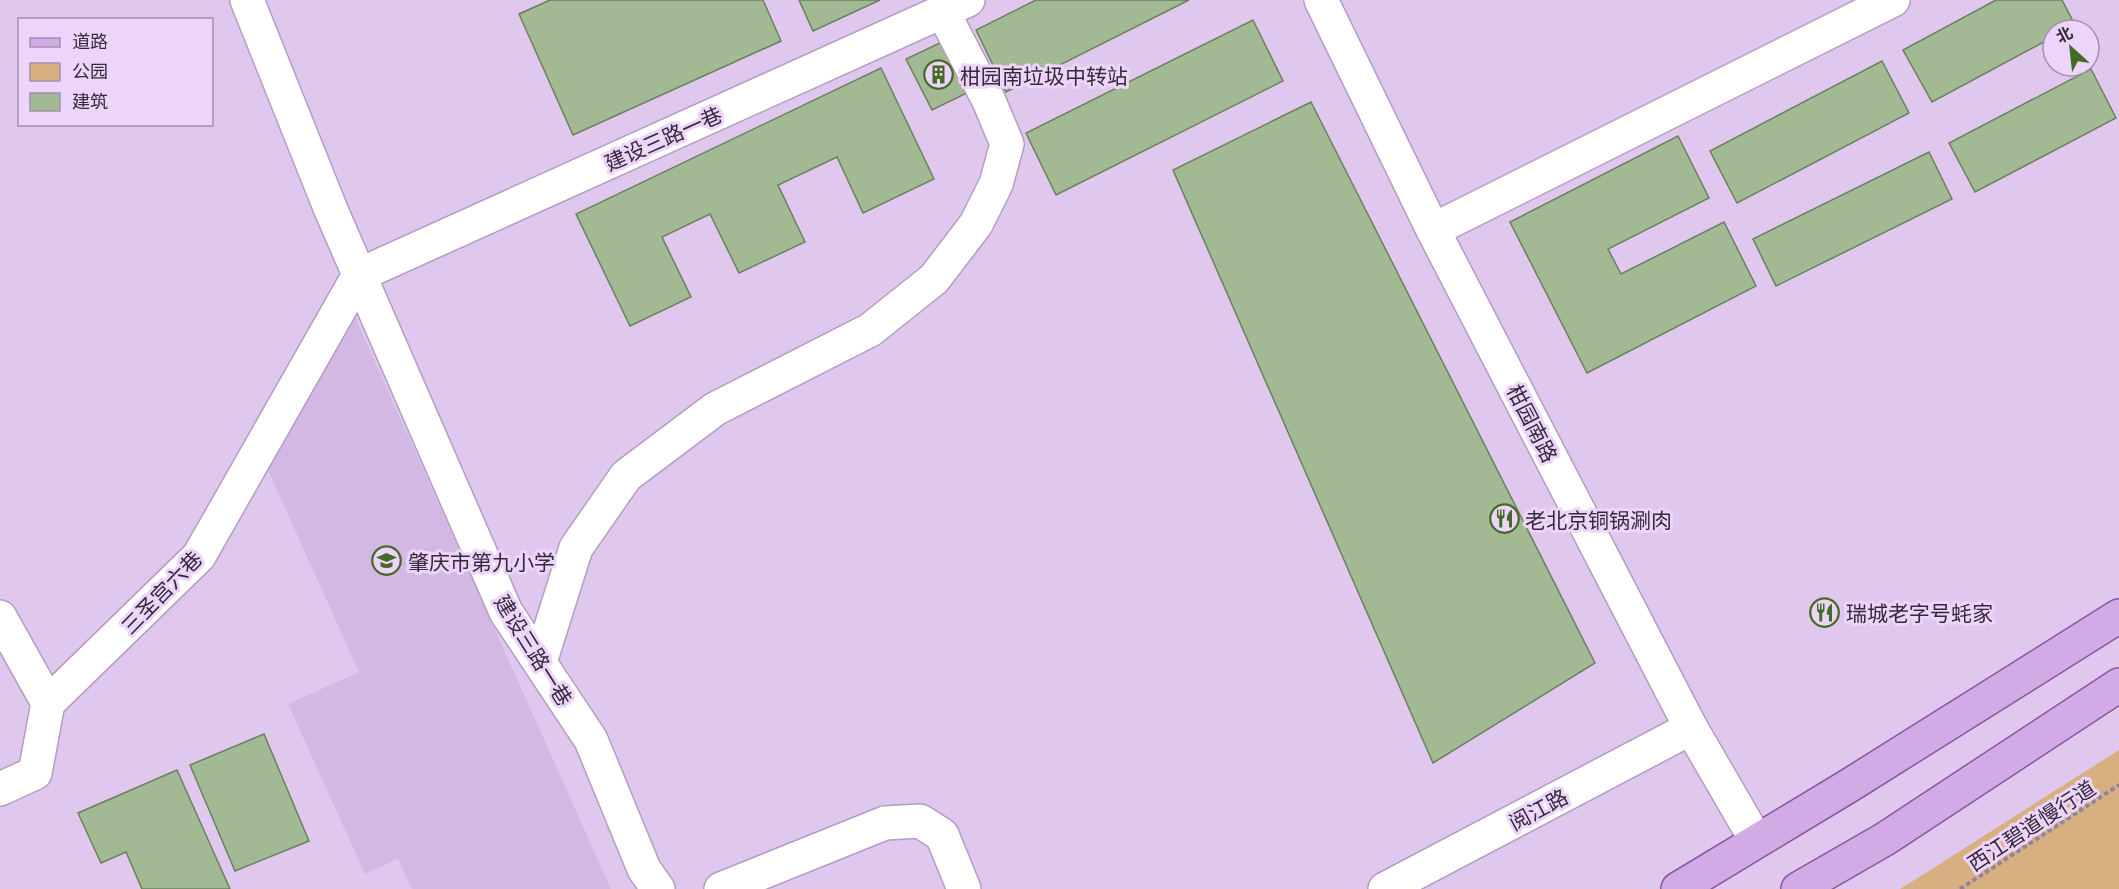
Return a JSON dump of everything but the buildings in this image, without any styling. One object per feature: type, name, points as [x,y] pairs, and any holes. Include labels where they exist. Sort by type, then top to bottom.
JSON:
[{"type":"main road","points":[[1678,889],[1850,785],[2119,616]]},
{"type":"main road","points":[[1798,889],[1885,839],[2119,685]]},
{"type":"street","name":"建设三路一巷","points":[[247,0],[359,275],[506,612],[591,740],[644,869],[658,889]]},
{"type":"street","name":"柑园南路","points":[[1321,0],[1433,230],[1691,728],[1756,840]]},
{"type":"street","points":[[1433,230],[1893,0]]},
{"type":"street","name":"建设三路一巷","points":[[359,275],[955,6]]},
{"type":"street","points":[[540,662],[576,548],[626,476],[715,408],[870,330],[934,279],[976,224],[996,184],[1007,144],[955,6]]},
{"type":"street","name":"三圣宫六巷","points":[[48,703],[199,556],[359,275]]},
{"type":"street","points":[[0,617],[48,703],[35,773],[0,789]]},
{"type":"street","name":"阅江路","points":[[1384,889],[1691,728]]},
{"type":"street","points":[[721,889],[885,823],[920,821],[942,835],[964,889]]},
{"type":"path","name":"西江碧道慢行道","points":[[1960,889],[2119,786]]},
{"type":"shaded area","name":"肇庆市第九小学","points":[[346,297],[611,889],[412,889],[398,859],[365,874],[288,704],[359,672],[259,450]]},
{"type":"green space","points":[[2119,750],[2119,889],[1900,889],[1924,874]]},
{"type":"place","name":"柑园南垃圾中转站","points":[[939,75]]},
{"type":"place","name":"老北京铜锅涮肉","points":[[1504,519]]},
{"type":"place","name":"肇庆市第九小学","points":[[387,561]]},
{"type":"place","name":"瑞城老字号蚝家","points":[[1825,612]]}]
